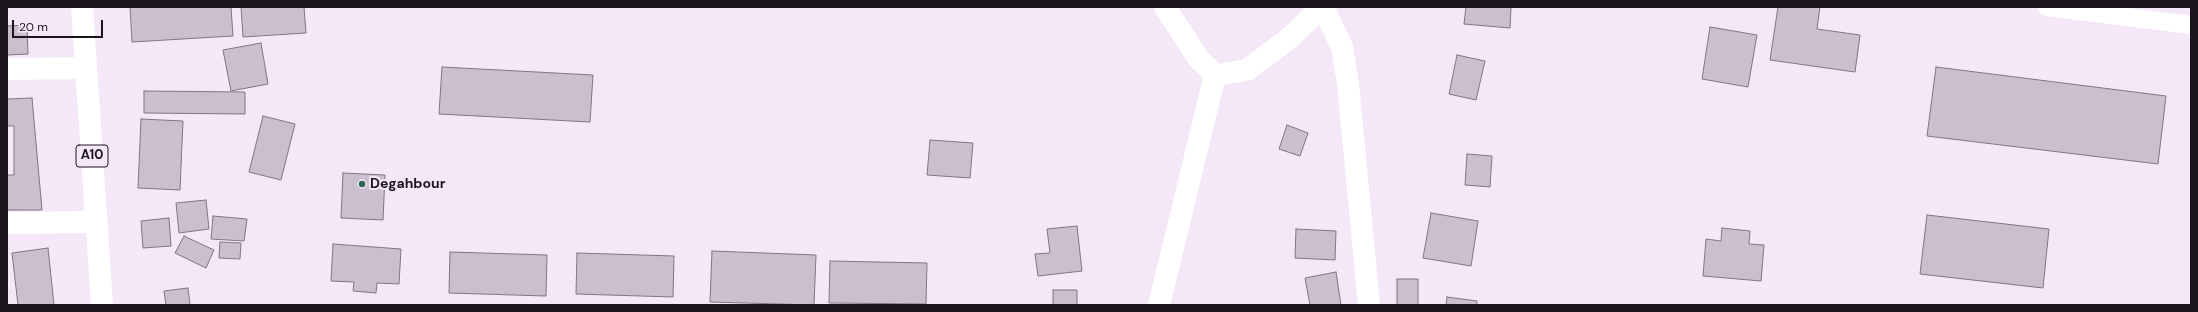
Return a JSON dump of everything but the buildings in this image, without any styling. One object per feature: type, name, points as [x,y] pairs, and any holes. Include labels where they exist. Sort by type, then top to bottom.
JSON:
[{"type":"main road","name":"A10","points":[[82,7],[102,305]]},
{"type":"main road","points":[[1165,7],[1198,58],[1215,75]]},
{"type":"main road","points":[[1215,75],[1247,70],[1291,38],[1322,7],[1342,47],[1348,84],[1369,305]]},
{"type":"main road","points":[[7,69],[86,68]]},
{"type":"main road","points":[[1159,305],[1215,75]]},
{"type":"main road","points":[[7,223],[96,222]]},
{"type":"lane","points":[[2047,7],[2119,18],[2191,25]]},
{"type":"place","name":"Degahbour","points":[[362,184]]}]
